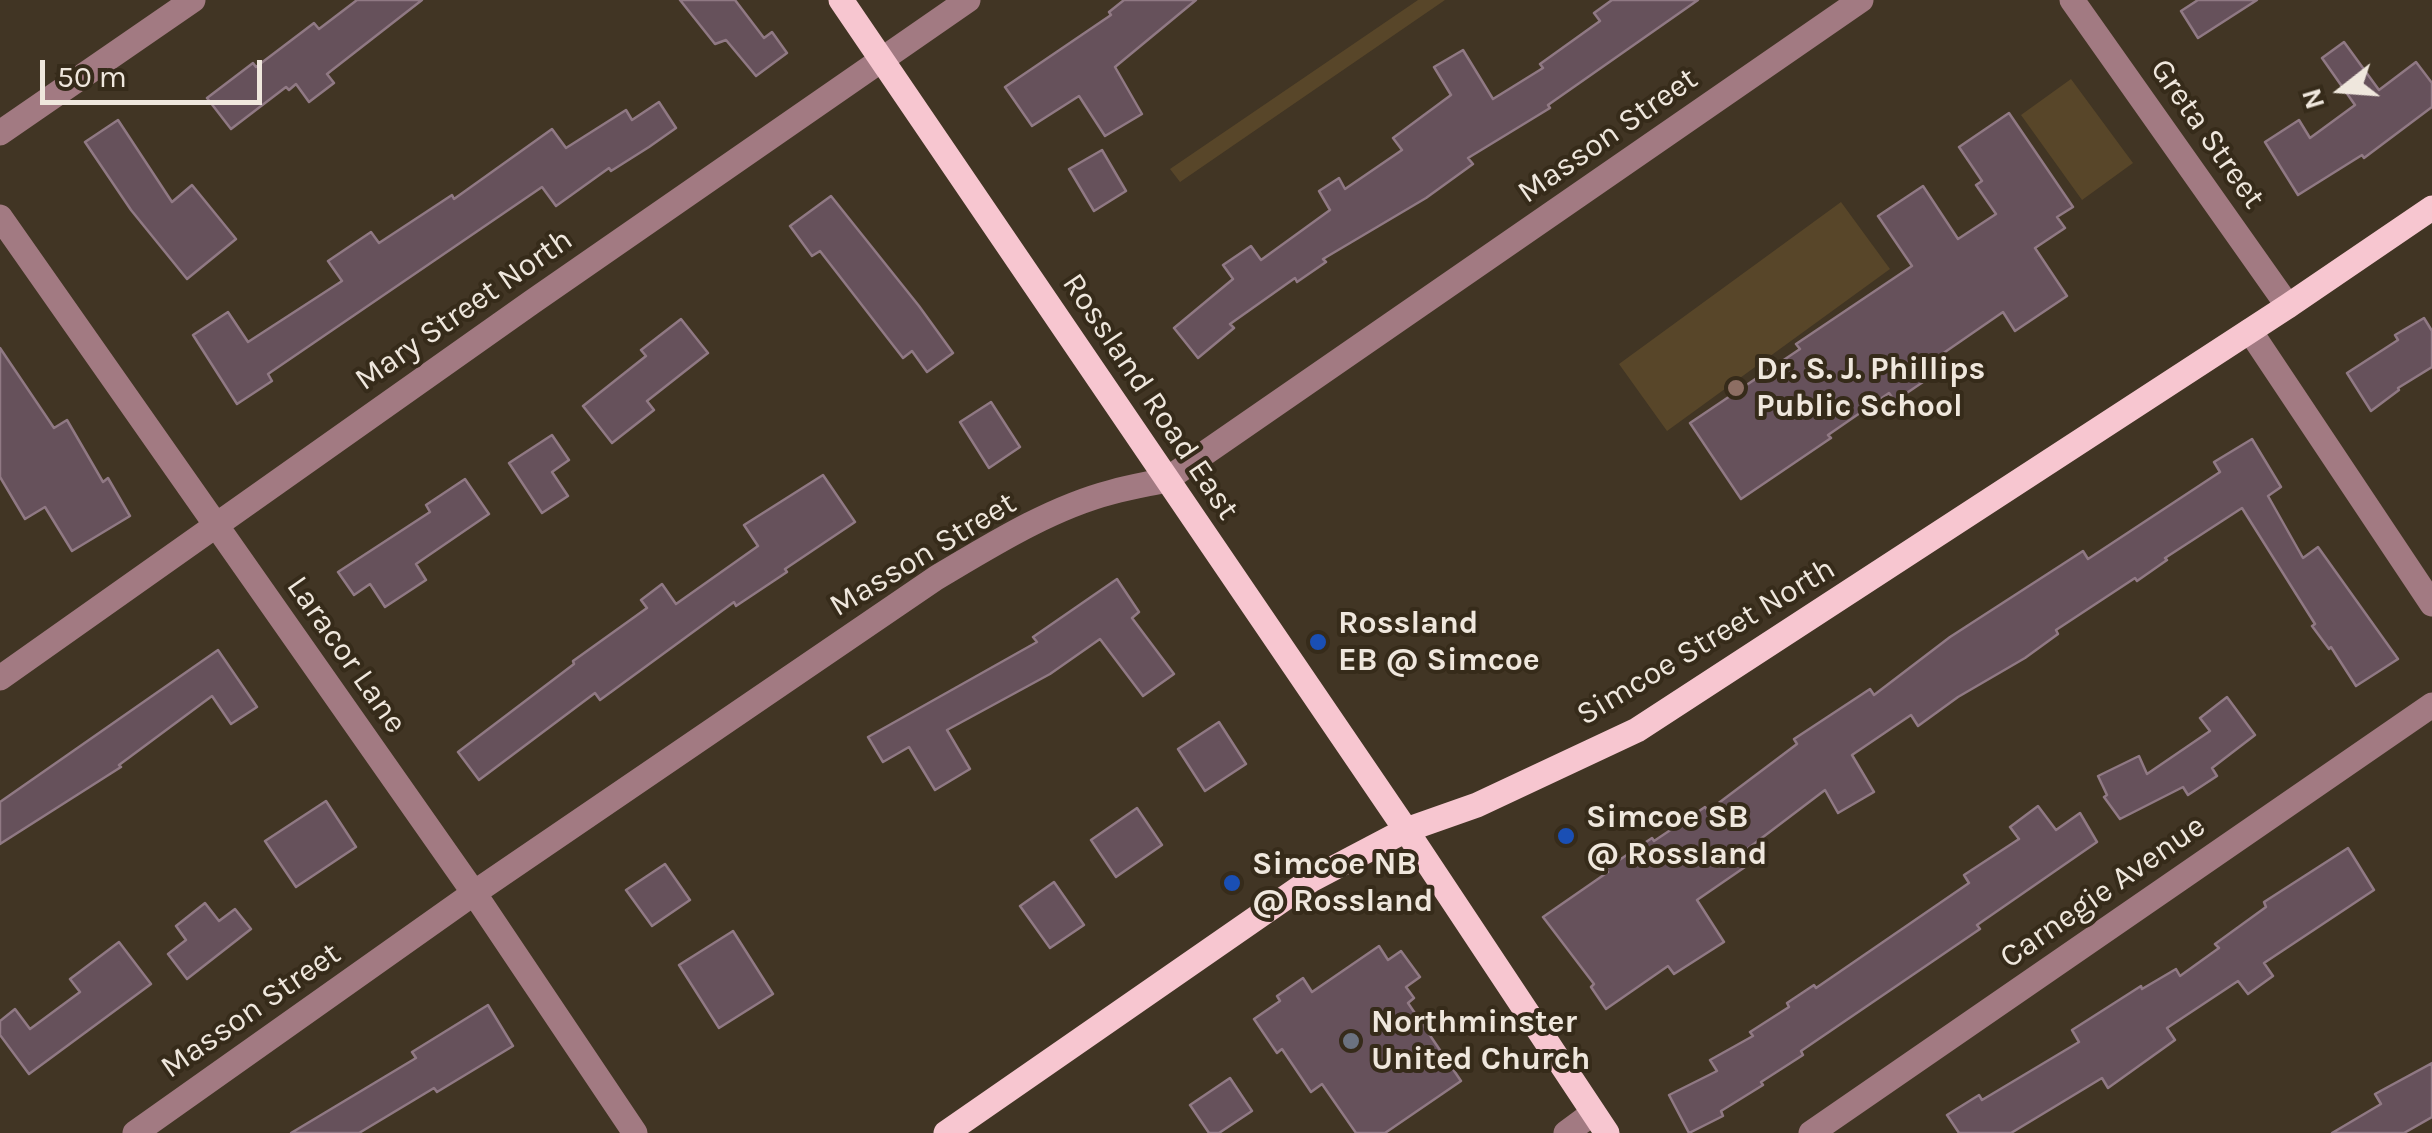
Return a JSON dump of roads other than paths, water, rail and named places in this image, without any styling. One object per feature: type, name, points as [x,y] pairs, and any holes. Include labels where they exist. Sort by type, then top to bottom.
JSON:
[{"type":"main road","name":"Rossland Road East","points":[[842,0],[1406,830],[1600,1123]]},
{"type":"main road","name":"Simcoe Street North","points":[[946,1133],[1311,880],[1406,830],[1478,805],[1638,730],[2432,208]]},
{"type":"street","points":[[0,133],[193,0]]},
{"type":"street","name":"Mary Street North","points":[[0,678],[968,0]]},
{"type":"street","name":"Masson Street","points":[[135,1133],[474,893],[965,561],[1109,492],[1166,480],[1862,0]]},
{"type":"street","name":"Greta Street","points":[[2072,0],[2288,306]]},
{"type":"street","name":"Laracor Lane","points":[[0,218],[474,893],[636,1133]]},
{"type":"street","points":[[2250,331],[2432,604]]},
{"type":"street","name":"Carnegie Avenue","points":[[1811,1133],[2432,705]]},
{"type":"street","points":[[1566,1133],[1600,1123]]},
{"type":"place","name":"Dr. S. J. Phillips Public School","points":[[1736,388]]},
{"type":"place","name":"Rossland EB @ Simcoe","points":[[1318,642]]},
{"type":"place","name":"Simcoe SB @ Rossland","points":[[1566,836]]},
{"type":"place","name":"Simcoe NB @ Rossland","points":[[1232,883]]},
{"type":"place","name":"Northminster United Church","points":[[1351,1041]]}]
